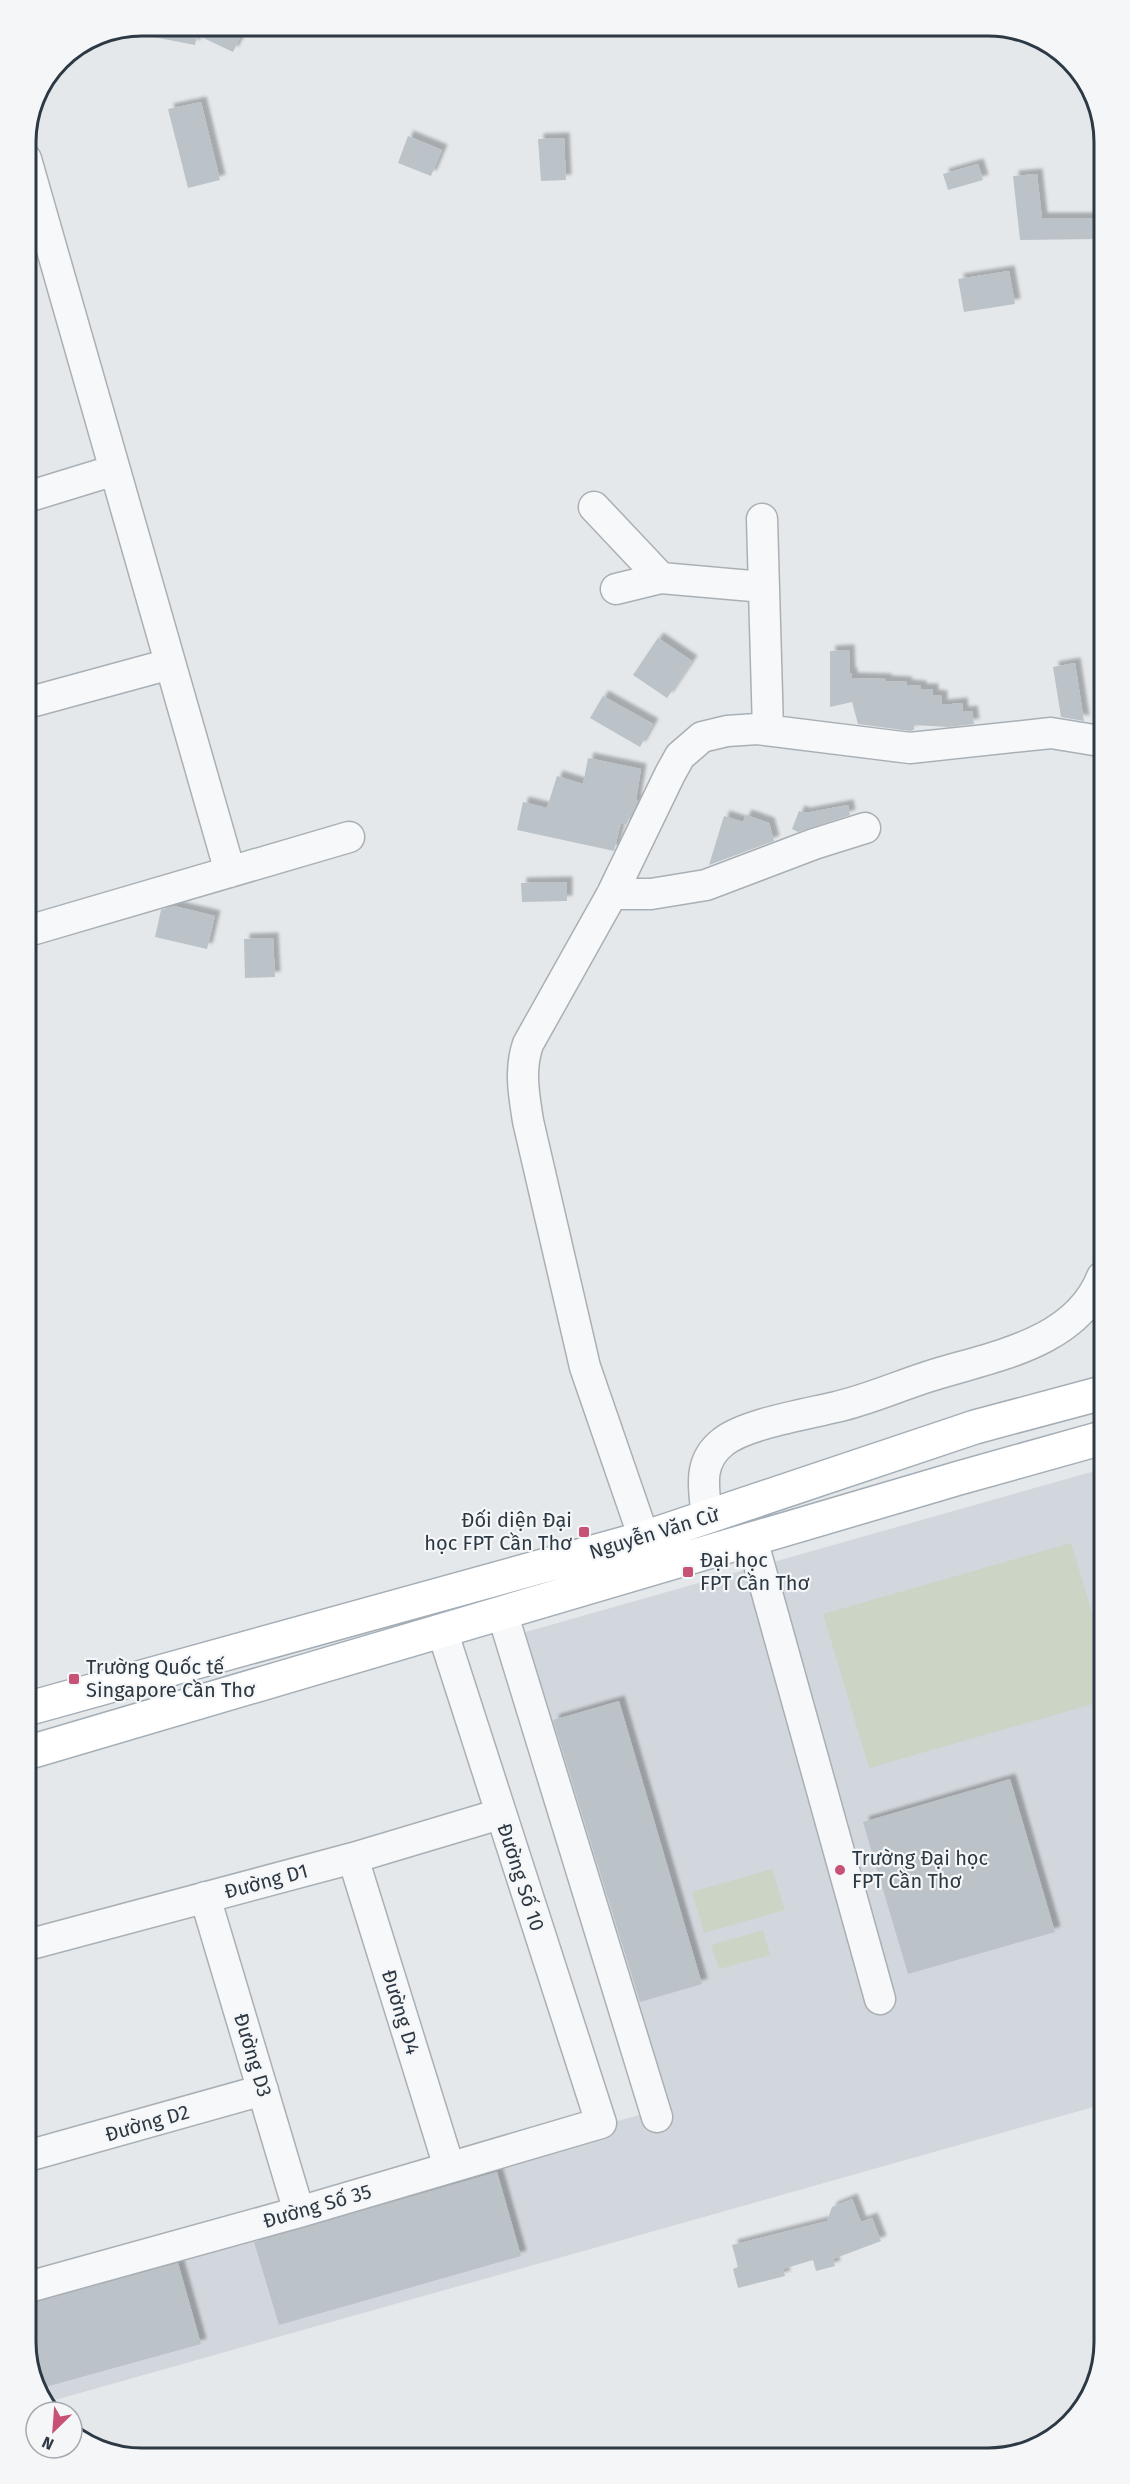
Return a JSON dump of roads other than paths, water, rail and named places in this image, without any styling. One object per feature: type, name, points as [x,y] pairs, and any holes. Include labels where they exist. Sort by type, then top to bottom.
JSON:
[{"type":"main road","name":"Nguyễn Văn Cừ","points":[[36,1706],[644,1538],[975,1427],[1094,1395]]},
{"type":"main road","name":"Nguyễn Văn Cừ","points":[[36,1750],[1094,1440]]},
{"type":"main road","points":[[432,1597],[442,1630]]},
{"type":"street","points":[[36,194],[230,872]]},
{"type":"street","points":[[36,494],[115,470]]},
{"type":"street","points":[[594,507],[661,578]]},
{"type":"street","points":[[762,519],[768,730]]},
{"type":"street","points":[[616,589],[661,578],[764,587]]},
{"type":"street","points":[[36,701],[170,664]]},
{"type":"street","points":[[644,1538],[585,1367],[528,1121],[523,1088],[523,1058],[528,1044],[612,894],[680,756],[702,737],[727,731],[757,729],[910,748],[1051,733],[1094,740]]},
{"type":"street","points":[[612,894],[651,894],[706,885],[806,847],[865,828]]},
{"type":"street","points":[[36,929],[349,837]]},
{"type":"street","points":[[707,1517],[702,1474],[711,1456],[723,1441],[755,1427],[845,1405],[1030,1344],[1070,1322],[1094,1294]]},
{"type":"street","points":[[752,1539],[880,1999]]},
{"type":"street","points":[[502,1612],[657,2116]]},
{"type":"street","name":"Đường Số 10","points":[[442,1630],[600,2123]]},
{"type":"street","name":"Đường D1","points":[[36,1943],[353,1857],[500,1814]]},
{"type":"street","name":"Đường D4","points":[[353,1857],[449,2167]]},
{"type":"street","name":"Đường D3","points":[[205,1897],[299,2212]]},
{"type":"street","name":"Đường D2","points":[[36,2155],[263,2090]]},
{"type":"street","name":"Đường Số 35","points":[[36,2285],[299,2212],[600,2123]]},
{"type":"place","name":"Đối diện Đại học FPT Cần Thơ","points":[[584,1532]]},
{"type":"place","name":"Đại học FPT Cần Thơ","points":[[688,1572]]},
{"type":"place","name":"Trường Quốc tế Singapore Cần Thơ","points":[[74,1679]]},
{"type":"place","name":"Trường Đại học FPT Cần Thơ","points":[[840,1870]]}]
